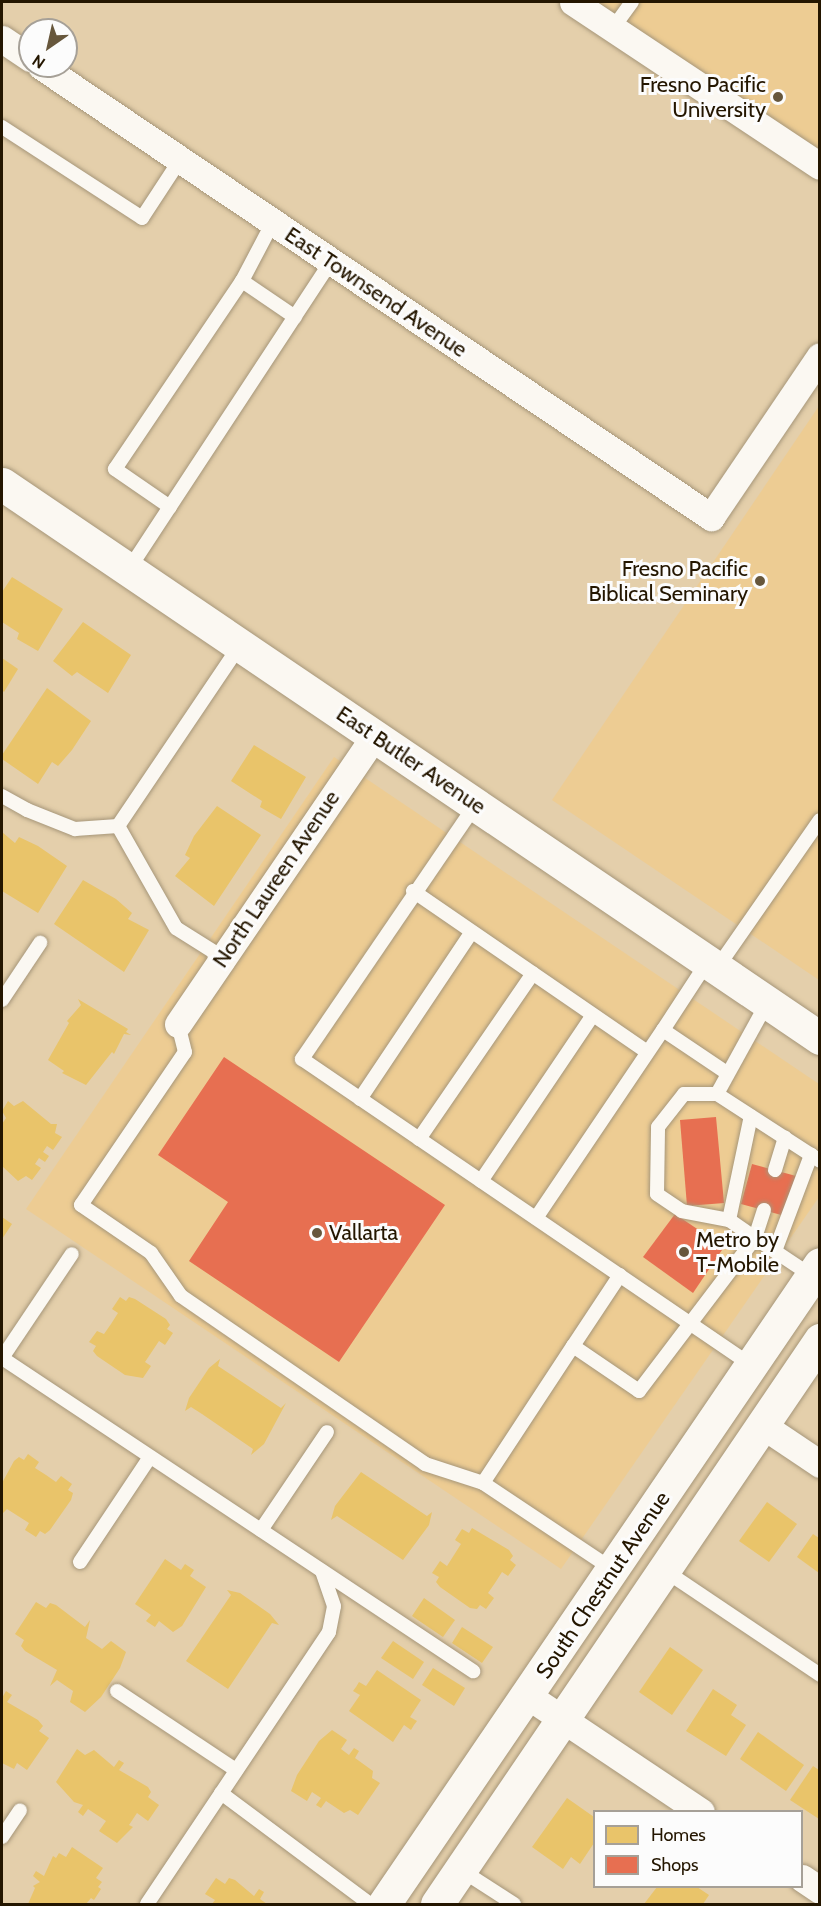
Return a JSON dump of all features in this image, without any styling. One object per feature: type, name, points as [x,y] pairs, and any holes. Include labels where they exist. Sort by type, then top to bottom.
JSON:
[{"type":"main road","name":"East Butler Avenue","points":[[2,484],[819,1038]]},
{"type":"main road","name":"South Chestnut Avenue","points":[[384,1905],[815,1270]]},
{"type":"main road","name":"South Chestnut Avenue","points":[[437,1905],[819,1340]]},
{"type":"street","points":[[573,2],[819,166]]},
{"type":"street","points":[[2,39],[18,50]]},
{"type":"street","name":"East Townsend Avenue","points":[[59,78],[711,517],[819,356]]},
{"type":"street","name":"North Laureen Avenue","points":[[178,1024],[375,735]]},
{"type":"street","points":[[762,1425],[819,1464]]},
{"type":"street","points":[[528,1696],[698,1810]]},
{"type":"street","points":[[803,1879],[819,1890]]},
{"type":"lane","points":[[613,28],[632,2]]},
{"type":"lane","points":[[2,127],[142,218],[180,160]]},
{"type":"lane","points":[[170,507],[115,469],[242,281],[273,222]]},
{"type":"lane","points":[[129,569],[331,262]]},
{"type":"lane","points":[[242,281],[295,317]]},
{"type":"lane","points":[[118,826],[240,645]]},
{"type":"lane","points":[[2,796],[75,829],[118,826]]},
{"type":"lane","points":[[476,804],[413,891],[302,1059],[752,1365]]},
{"type":"lane","points":[[537,1218],[647,1052],[819,820]]},
{"type":"lane","points":[[118,826],[176,928],[222,957]]},
{"type":"lane","points":[[413,891],[647,1052]]},
{"type":"lane","points":[[360,1098],[472,932]]},
{"type":"lane","points":[[2,1000],[40,943]]},
{"type":"lane","points":[[419,1138],[532,973]]},
{"type":"lane","points":[[717,1094],[768,1003]]},
{"type":"lane","points":[[481,1181],[593,1015]]},
{"type":"lane","points":[[178,1024],[185,1053],[81,1205],[151,1253],[181,1296],[190,1303],[425,1464],[483,1483],[612,1569]]},
{"type":"lane","points":[[663,1030],[727,1073]]},
{"type":"lane","points":[[775,1251],[815,1158],[717,1094],[684,1094],[658,1126],[657,1194],[682,1211],[729,1220],[775,1251],[815,1270]]},
{"type":"lane","points":[[729,1220],[751,1116]]},
{"type":"lane","points":[[775,1170],[784,1138]]},
{"type":"lane","points":[[573,1346],[639,1390],[688,1322],[755,1238],[764,1210]]},
{"type":"lane","points":[[72,1254],[2,1358],[473,1671]]},
{"type":"lane","points":[[483,1483],[620,1275]]},
{"type":"lane","points":[[261,1530],[327,1432]]},
{"type":"lane","points":[[80,1562],[150,1457]]},
{"type":"lane","points":[[664,1570],[819,1675]]},
{"type":"lane","points":[[147,1905],[329,1632],[334,1606],[322,1571]]},
{"type":"lane","points":[[117,1691],[236,1770]]},
{"type":"lane","points":[[220,1793],[370,1905]]},
{"type":"lane","points":[[2,1837],[20,1810]]},
{"type":"lane","points":[[461,1870],[514,1905]]},
{"type":"shaded area","name":"Fresno Pacific University","points":[[596,2],[819,2],[819,153]]},
{"type":"shaded area","name":"Fresno Pacific Biblical Seminary","points":[[819,406],[819,980],[552,800]]},
{"type":"shaded area","points":[[334,757],[819,1084],[819,1197],[561,1569],[26,1209]]},
{"type":"building: Homes","points":[[12,577],[63,609],[38,651],[17,639],[19,633],[2,622],[2,592]]},
{"type":"building: Homes","points":[[83,622],[131,655],[108,693],[77,672],[72,676],[53,661]]},
{"type":"building: Homes","points":[[2,658],[18,669],[4,692],[2,690]]},
{"type":"building: Homes","points":[[47,688],[91,721],[72,750],[58,766],[52,762],[38,784],[2,759],[2,755]]},
{"type":"building: Homes","points":[[254,745],[306,777],[281,819],[260,807],[262,801],[231,781]]},
{"type":"building: Homes","points":[[217,806],[261,835],[214,906],[175,876],[190,858],[185,855],[194,836]]},
{"type":"building: Homes","points":[[2,832],[15,843],[19,837],[38,846],[67,866],[38,913],[2,891]]},
{"type":"building: Homes","points":[[83,880],[116,899],[132,913],[128,919],[149,930],[124,972],[54,924]]},
{"type":"building: Homes","points":[[78,999],[128,1029],[126,1032],[131,1035],[124,1034],[114,1054],[112,1052],[86,1085],[62,1073],[64,1071],[48,1060],[69,1023],[67,1021],[81,1005]]},
{"type":"building: Homes","points":[[8,1101],[14,1106],[23,1101],[51,1124],[57,1124],[55,1133],[62,1137],[53,1150],[47,1146],[43,1152],[49,1156],[45,1162],[39,1158],[35,1164],[41,1168],[32,1180],[26,1176],[18,1181],[2,1166],[2,1124],[6,1118],[2,1111]]},
{"type":"building: Homes","points":[[2,1217],[12,1224],[2,1239]]},
{"type":"building: Homes","points":[[120,1297],[126,1301],[129,1297],[135,1299],[166,1319],[170,1325],[167,1329],[173,1333],[165,1345],[159,1341],[145,1362],[151,1366],[143,1378],[125,1375],[97,1356],[93,1351],[96,1346],[89,1342],[97,1331],[104,1334],[111,1324],[118,1313],[112,1309]]},
{"type":"building: Homes","points":[[220,1359],[218,1366],[281,1408],[286,1403],[264,1444],[251,1455],[253,1449],[202,1414],[191,1407],[185,1411],[189,1398],[209,1368]]},
{"type":"building: Homes","points":[[28,1454],[39,1462],[35,1468],[56,1482],[61,1476],[72,1484],[68,1490],[73,1493],[71,1500],[50,1530],[45,1534],[40,1531],[36,1537],[25,1530],[29,1523],[7,1509],[2,1514],[2,1483],[14,1461],[19,1457],[24,1460]]},
{"type":"building: Homes","points":[[361,1472],[427,1516],[432,1512],[429,1525],[403,1560],[337,1516],[331,1520],[335,1506]]},
{"type":"building: Homes","points":[[767,1502],[797,1524],[769,1562],[739,1541]]},
{"type":"building: Homes","points":[[472,1528],[509,1550],[513,1556],[510,1560],[516,1565],[508,1576],[502,1572],[488,1593],[494,1598],[486,1609],[480,1605],[477,1609],[470,1608],[440,1587],[436,1582],[439,1577],[432,1573],[440,1561],[447,1566],[461,1544],[455,1540],[462,1529],[469,1533]]},
{"type":"building: Homes","points":[[813,1534],[819,1538],[819,1573],[797,1557]]},
{"type":"building: Homes","points":[[165,1559],[181,1570],[185,1564],[194,1570],[190,1576],[206,1587],[182,1626],[173,1632],[159,1621],[155,1627],[146,1621],[151,1615],[135,1604]]},
{"type":"building: Homes","points":[[227,1590],[240,1593],[270,1614],[279,1625],[272,1623],[228,1689],[186,1661],[231,1595]]},
{"type":"building: Homes","points":[[424,1598],[455,1620],[443,1637],[412,1616]]},
{"type":"building: Homes","points":[[36,1602],[46,1608],[50,1603],[56,1605],[85,1627],[90,1620],[86,1638],[102,1649],[111,1641],[126,1652],[120,1668],[101,1697],[85,1712],[70,1702],[73,1691],[57,1680],[50,1686],[57,1670],[25,1651],[21,1646],[24,1640],[15,1634]]},
{"type":"building: Homes","points":[[462,1627],[493,1647],[482,1663],[452,1643]]},
{"type":"building: Homes","points":[[393,1641],[424,1662],[413,1679],[381,1658]]},
{"type":"building: Homes","points":[[670,1647],[703,1670],[672,1715],[639,1692]]},
{"type":"building: Homes","points":[[433,1668],[465,1688],[454,1706],[422,1685]]},
{"type":"building: Homes","points":[[377,1670],[421,1700],[410,1717],[417,1721],[411,1730],[404,1725],[393,1742],[349,1711],[360,1695],[353,1691],[359,1682],[366,1686]]},
{"type":"building: Homes","points":[[713,1689],[737,1705],[731,1715],[746,1725],[726,1756],[686,1731]]},
{"type":"building: Homes","points":[[6,1691],[12,1695],[7,1702],[38,1720],[43,1726],[39,1731],[49,1738],[27,1770],[17,1763],[14,1769],[2,1763],[2,1698]]},
{"type":"building: Homes","points":[[332,1730],[347,1740],[341,1749],[349,1755],[354,1748],[359,1751],[355,1758],[373,1771],[372,1778],[380,1783],[358,1815],[350,1810],[344,1813],[326,1801],[321,1808],[316,1805],[321,1798],[312,1792],[307,1801],[291,1791],[297,1775],[319,1741]]},
{"type":"building: Homes","points":[[758,1732],[804,1765],[786,1791],[740,1759]]},
{"type":"building: Homes","points":[[77,1749],[85,1755],[94,1750],[114,1767],[119,1760],[124,1763],[119,1770],[148,1787],[151,1792],[148,1797],[159,1805],[148,1821],[137,1813],[129,1825],[133,1827],[117,1843],[99,1831],[106,1821],[88,1809],[83,1816],[78,1812],[83,1805],[74,1802],[56,1782]]},
{"type":"building: Homes","points":[[813,1766],[819,1770],[819,1819],[790,1800]]},
{"type":"building: Homes","points":[[567,1798],[593,1816],[593,1844],[580,1864],[571,1857],[563,1869],[532,1847]]},
{"type":"building: Homes","points":[[72,1847],[103,1868],[96,1878],[102,1882],[98,1887],[101,1889],[94,1900],[91,1898],[86,1904],[28,1904],[35,1888],[33,1886],[40,1882],[33,1876],[36,1871],[44,1876],[53,1856],[56,1858],[59,1853],[66,1857]]},
{"type":"building: Homes","points":[[216,1878],[225,1884],[229,1878],[235,1880],[254,1896],[259,1889],[264,1892],[260,1899],[267,1904],[212,1904],[215,1900],[205,1894]]},
{"type":"building: Homes","points":[[656,1888],[698,1888],[709,1895],[703,1904],[644,1904]]},
{"type":"building: Shops","name":"Vallarta","points":[[224,1057],[445,1205],[339,1362],[189,1261],[228,1202],[158,1155]]},
{"type":"building: Shops","points":[[716,1117],[724,1203],[687,1206],[680,1120]]},
{"type":"building: Shops","points":[[752,1164],[796,1176],[785,1216],[741,1204]]},
{"type":"building: Shops","name":"Metro by T-Mobile","points":[[675,1214],[724,1247],[693,1293],[643,1257]]},
{"type":"place","name":"Fresno Pacific University","points":[[778,97]]},
{"type":"place","name":"Fresno Pacific Biblical Seminary","points":[[760,581]]},
{"type":"place","name":"Vallarta","points":[[317,1233]]},
{"type":"place","name":"Metro by T-Mobile","points":[[684,1252]]}]
